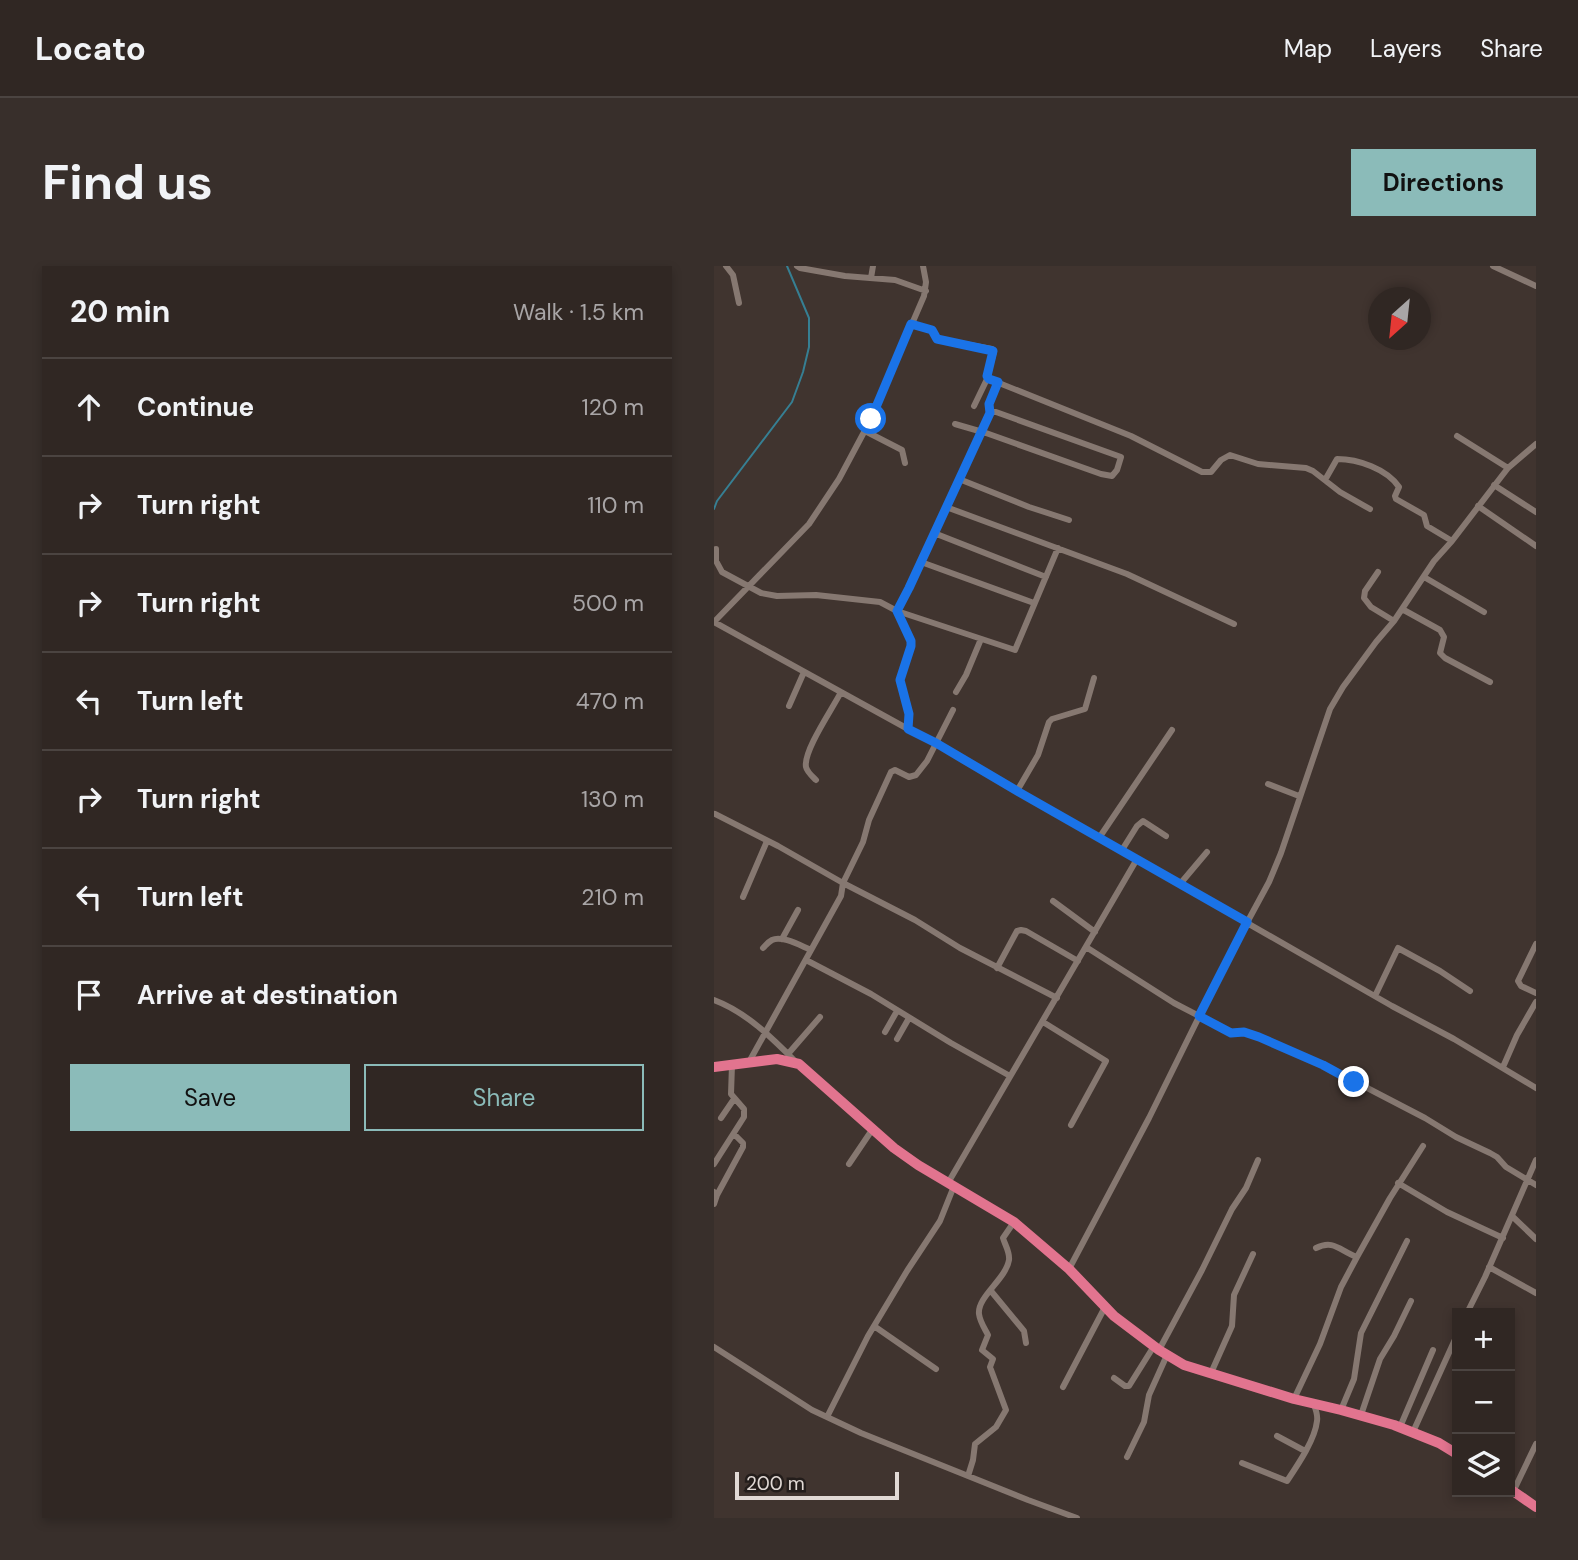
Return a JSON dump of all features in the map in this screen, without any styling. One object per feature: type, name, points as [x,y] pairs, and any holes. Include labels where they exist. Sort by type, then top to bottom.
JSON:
[{"type":"highway","points":[[714,1067],[777,1059],[799,1064],[905,1156],[1014,1222],[1069,1269],[1114,1316],[1184,1365],[1314,1405],[1400,1427],[1452,1451]]},
{"type":"highway","points":[[1515,1494],[1536,1507]]},
{"type":"street","points":[[726,266],[734,279],[739,303]]},
{"type":"street","points":[[871,278],[873,266]]},
{"type":"street","points":[[923,266],[926,291],[865,431],[839,479],[809,523],[714,622],[936,743],[1536,1088]]},
{"type":"street","points":[[1493,266],[1536,286]]},
{"type":"street","points":[[794,267],[845,276],[895,280],[926,291]]},
{"type":"street","points":[[911,324],[932,330],[937,339],[992,349],[994,352],[988,377],[974,406]]},
{"type":"street","points":[[988,377],[1131,436],[1202,472],[1211,472],[1221,460],[1230,455],[1258,464],[1306,468],[1370,509]]},
{"type":"street","points":[[897,611],[990,413],[989,404],[998,382]]},
{"type":"street","points":[[954,424],[1101,474],[1112,476],[1117,470],[1121,457],[996,412],[990,413]]},
{"type":"street","points":[[865,431],[902,450],[905,463]]},
{"type":"street","points":[[1457,436],[1508,468]]},
{"type":"street","points":[[1069,1269],[1259,903],[1277,862],[1330,709],[1441,552],[1508,468],[1536,445]]},
{"type":"street","points":[[1325,480],[1334,461],[1338,459],[1372,467],[1398,484],[1396,499],[1424,515],[1427,526],[1452,541]]},
{"type":"street","points":[[959,479],[1069,520]]},
{"type":"street","points":[[1494,485],[1536,512]]},
{"type":"street","points":[[1478,506],[1536,546]]},
{"type":"street","points":[[946,507],[1127,574],[1234,624]]},
{"type":"street","points":[[934,533],[1046,577]]},
{"type":"street","points":[[716,550],[716,564],[722,572],[758,592],[771,596],[816,595],[876,601],[897,611],[1015,650],[1058,548]]},
{"type":"street","points":[[920,562],[1034,603]]},
{"type":"street","points":[[1378,572],[1365,591],[1365,600],[1371,607],[1394,621]]},
{"type":"street","points":[[1424,577],[1484,612]]},
{"type":"street","points":[[1402,609],[1440,631],[1444,637],[1441,656],[1490,682]]},
{"type":"street","points":[[897,611],[911,641],[900,680],[909,714],[908,729]]},
{"type":"street","points":[[956,692],[981,639]]},
{"type":"street","points":[[789,706],[804,672]]},
{"type":"street","points":[[1017,791],[1038,755],[1049,722],[1085,709],[1094,678]]},
{"type":"street","points":[[816,780],[806,769],[806,764],[815,736],[841,692]]},
{"type":"street","points":[[749,1062],[841,897],[843,883],[862,845],[869,820],[891,772],[897,770],[913,777],[927,761],[953,710]]},
{"type":"street","points":[[1100,838],[1172,730]]},
{"type":"street","points":[[1268,784],[1299,796]]},
{"type":"street","points":[[715,814],[1057,998]]},
{"type":"street","points":[[1122,850],[1143,821],[1166,836]]},
{"type":"street","points":[[743,897],[767,841]]},
{"type":"street","points":[[1181,884],[1207,852]]},
{"type":"street","points":[[827,1417],[906,1270],[940,1220],[951,1184],[1010,1076],[1137,859]]},
{"type":"street","points":[[1053,901],[1095,932]]},
{"type":"street","points":[[782,939],[798,910]]},
{"type":"street","points":[[997,968],[1020,930],[1078,961]]},
{"type":"street","points":[[763,948],[772,940],[782,939],[811,950]]},
{"type":"street","points":[[1536,944],[1518,981],[1521,986],[1536,991]]},
{"type":"street","points":[[1086,947],[1174,1003],[1231,1033],[1252,1034],[1323,1065],[1490,1153],[1506,1167],[1536,1185]]},
{"type":"street","points":[[1375,996],[1398,948],[1470,991]]},
{"type":"street","points":[[806,960],[871,994],[1010,1076]]},
{"type":"street","points":[[714,1000],[740,1013],[767,1033],[799,1064]]},
{"type":"street","points":[[1503,1067],[1536,1002]]},
{"type":"street","points":[[885,1032],[897,1011]]},
{"type":"street","points":[[788,1054],[820,1017]]},
{"type":"street","points":[[897,1039],[909,1018]]},
{"type":"street","points":[[1043,1022],[1106,1061],[1071,1125]]},
{"type":"street","points":[[714,1164],[744,1117],[744,1109],[731,1094],[732,1065]]},
{"type":"street","points":[[721,1118],[734,1099]]},
{"type":"street","points":[[849,1164],[872,1130]]},
{"type":"street","points":[[714,1205],[716,1193],[743,1147],[743,1143],[734,1134]]},
{"type":"street","points":[[1294,1399],[1320,1344],[1341,1287],[1398,1183],[1423,1146]]},
{"type":"street","points":[[1114,1378],[1129,1386],[1160,1350],[1232,1209],[1246,1188],[1258,1160]]},
{"type":"street","points":[[1469,1308],[1536,1160]]},
{"type":"street","points":[[1398,1183],[1447,1212],[1503,1238]]},
{"type":"street","points":[[1512,1216],[1536,1239]]},
{"type":"street","points":[[968,1476],[974,1460],[975,1444],[996,1427],[1006,1409],[990,1367],[992,1358],[981,1349],[988,1335],[980,1318],[979,1307],[1007,1266],[1009,1254],[1003,1238],[1014,1222]]},
{"type":"street","points":[[1341,1410],[1354,1379],[1361,1333],[1407,1241]]},
{"type":"street","points":[[1316,1248],[1330,1244],[1357,1257]]},
{"type":"street","points":[[1211,1373],[1232,1326],[1234,1295],[1253,1254]]},
{"type":"street","points":[[1489,1267],[1535,1290]]},
{"type":"street","points":[[990,1291],[1022,1329],[1026,1343]]},
{"type":"street","points":[[1361,1416],[1380,1359],[1411,1301]]},
{"type":"street","points":[[1063,1387],[1105,1307]]},
{"type":"street","points":[[874,1326],[936,1369]]},
{"type":"street","points":[[1413,1432],[1452,1346]]},
{"type":"street","points":[[714,1347],[812,1410],[862,1433],[1077,1518]]},
{"type":"street","points":[[1127,1457],[1144,1422],[1160,1350]]},
{"type":"street","points":[[1400,1427],[1433,1350]]},
{"type":"street","points":[[1242,1463],[1287,1481],[1305,1451],[1318,1419],[1314,1405]]},
{"type":"street","points":[[1277,1436],[1305,1451]]},
{"type":"street","points":[[1515,1483],[1536,1444]]},
{"type":"waterway","points":[[714,509],[717,501],[792,402],[803,372],[809,347],[809,318],[787,266]]},
{"type":"route","points":[[871,419],[911,324],[932,330],[937,339],[992,349],[994,352],[987,376],[998,382],[989,404],[990,413],[897,611],[911,641],[900,680],[909,714],[908,729],[1247,922],[1199,1016],[1231,1033],[1244,1032],[1259,1037],[1354,1082]]}]
